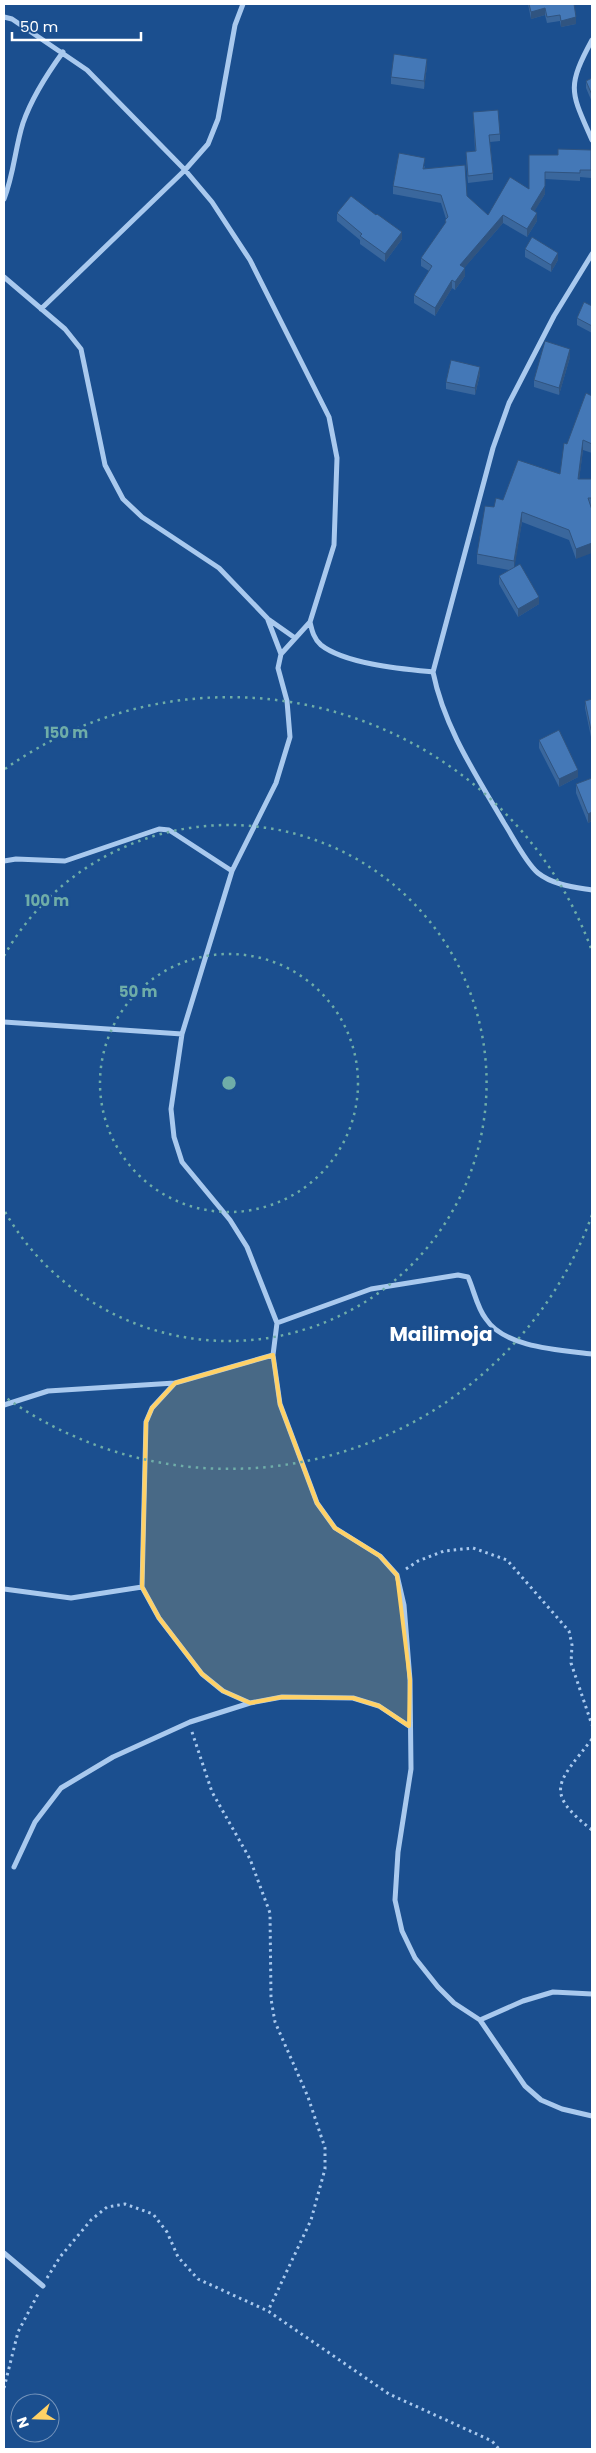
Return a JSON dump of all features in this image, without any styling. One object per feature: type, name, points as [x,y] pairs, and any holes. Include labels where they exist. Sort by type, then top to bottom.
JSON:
[{"type":"street","points":[[41,309],[185,170],[208,144],[218,119],[235,25],[243,4]]},
{"type":"street","points":[[4,17],[12,19],[87,70],[185,170],[212,202],[250,260],[329,417],[337,458],[334,545],[310,622],[281,654],[278,668],[287,701],[290,736],[276,783],[232,871],[182,1034],[171,1108],[174,1137],[182,1162],[230,1220],[247,1247],[276,1323],[272,1355],[280,1404],[316,1503],[334,1528],[380,1556],[397,1575],[404,1605],[410,1680],[410,1769],[398,1852],[395,1900],[402,1931],[416,1958],[438,1987],[454,2003],[480,2020],[525,2086],[541,2100],[562,2109],[592,2116]]},
{"type":"street","points":[[592,40],[577,67],[573,84],[576,102],[592,140]]},
{"type":"street","points":[[4,199],[10,184],[23,123],[42,81],[63,52]]},
{"type":"street","points":[[592,254],[554,316],[509,403],[493,448],[433,672],[438,697],[466,758],[515,841],[538,873],[558,884],[592,890]]},
{"type":"street","points":[[4,276],[65,329],[81,349],[105,464],[123,499],[142,517],[219,568],[268,619],[295,638]]},
{"type":"street","points":[[268,619],[281,654]]},
{"type":"street","points":[[310,622],[312,634],[321,645],[336,653],[389,668],[433,672]]},
{"type":"street","points":[[4,861],[16,859],[65,861],[159,829],[169,830],[232,871]]},
{"type":"street","points":[[4,1022],[182,1034]]},
{"type":"street","points":[[276,1323],[371,1289],[458,1275],[468,1277],[485,1319],[496,1331],[534,1347],[592,1354]]},
{"type":"street","points":[[4,1405],[48,1391],[176,1383],[272,1355]]},
{"type":"street","points":[[176,1383],[152,1408],[146,1422],[142,1587],[159,1618],[202,1674],[223,1691],[250,1703]]},
{"type":"street","points":[[4,1589],[72,1598],[142,1587]]},
{"type":"street","points":[[14,1868],[35,1822],[61,1788],[113,1757],[190,1722],[250,1703],[282,1697],[353,1698],[379,1706],[409,1726]]},
{"type":"street","points":[[480,2020],[523,2001],[553,1992],[592,1994]]},
{"type":"street","points":[[4,2253],[43,2286]]},
{"type":"path","points":[[397,1575],[418,1561],[444,1551],[474,1548],[507,1560],[568,1632],[572,1645],[571,1664],[592,1725]]},
{"type":"path","points":[[190,1722],[196,1749],[212,1792],[250,1859],[270,1913],[271,1999],[275,2022],[308,2097],[325,2148],[325,2169],[311,2220],[268,2311]]},
{"type":"path","points":[[592,1739],[562,1778],[559,1788],[562,1801],[592,1830]]},
{"type":"path","points":[[4,2388],[18,2332],[60,2257],[91,2220],[107,2207],[125,2204],[153,2214],[167,2232],[178,2257],[198,2279],[268,2311],[389,2394],[492,2441],[499,2449]]},
{"type":"highlighted area","points":[[273,1355],[280,1404],[317,1503],[335,1528],[380,1556],[397,1575],[410,1680],[409,1726],[379,1706],[353,1698],[282,1697],[250,1703],[223,1691],[202,1674],[159,1618],[142,1587],[146,1422],[152,1408],[175,1383]]},
{"type":"building","points":[[529,4],[574,4],[576,17],[561,21],[560,15],[547,17],[545,8],[531,12]]},
{"type":"building","points":[[394,54],[427,59],[424,81],[391,77]]},
{"type":"building","points":[[592,78],[592,95],[586,81]]},
{"type":"building","points":[[498,110],[500,134],[489,135],[493,173],[468,176],[466,152],[476,151],[473,112]]},
{"type":"building","points":[[558,149],[591,150],[591,170],[580,170],[580,173],[545,172],[545,186],[531,209],[537,213],[527,229],[503,215],[460,265],[465,268],[455,282],[452,280],[435,308],[414,295],[432,266],[421,258],[448,217],[441,195],[393,186],[399,153],[425,158],[423,169],[465,165],[467,196],[488,215],[510,177],[529,189],[529,155],[558,155]]},
{"type":"building","points":[[351,196],[402,232],[385,254],[360,236],[362,234],[337,213]]},
{"type":"building","points":[[532,237],[558,253],[551,265],[525,249]]},
{"type":"building","points":[[584,302],[592,306],[592,326],[577,318]]},
{"type":"building","points":[[545,341],[570,349],[559,388],[534,380]]},
{"type":"building","points":[[451,360],[480,367],[475,388],[446,382]]},
{"type":"building","points":[[586,393],[592,396],[592,444],[583,440],[578,479],[592,479],[592,498],[588,498],[592,510],[592,543],[576,549],[569,530],[522,512],[514,561],[477,554],[485,506],[494,507],[496,498],[503,500],[518,460],[560,474],[564,443],[567,444]]},
{"type":"building","points":[[520,564],[539,597],[518,609],[499,576]]},
{"type":"building","points":[[592,699],[592,730],[591,730],[585,701]]},
{"type":"building","points":[[559,730],[578,770],[559,779],[539,740]]},
{"type":"building","points":[[592,778],[592,812],[588,814],[576,784]]},
{"type":"district","name":"Mailimoja","points":[[441,1334]]}]
